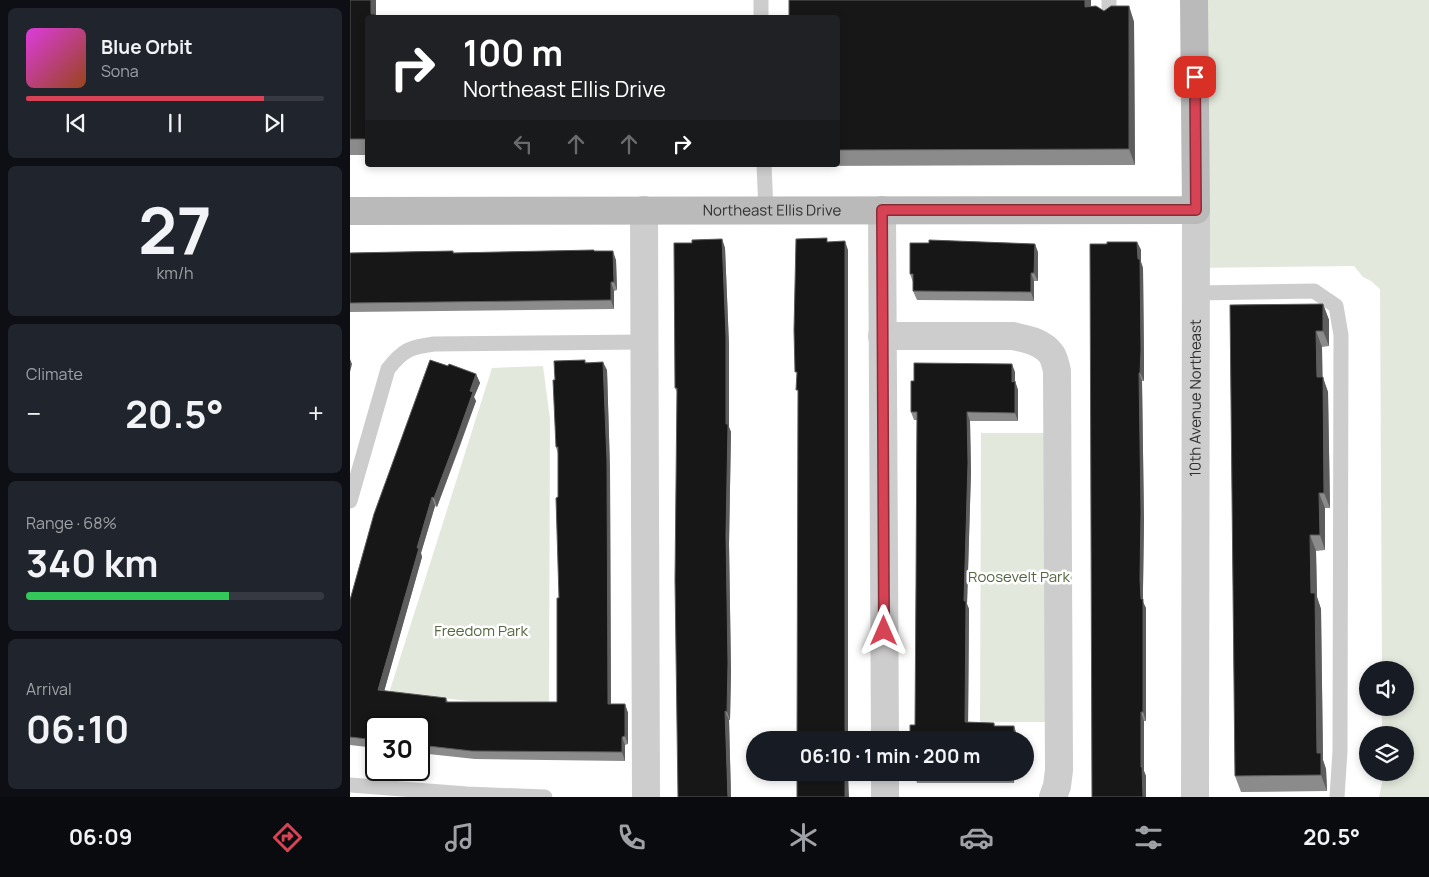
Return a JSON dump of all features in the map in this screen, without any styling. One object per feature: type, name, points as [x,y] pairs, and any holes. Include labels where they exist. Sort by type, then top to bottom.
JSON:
[{"type":"street","name":"10th Avenue Northeast","points":[[1194,0],[1196,210],[1195,797]]},
{"type":"street","points":[[644,210],[646,797]]},
{"type":"street","points":[[882,210],[885,731]]},
{"type":"street","name":"Northeast Ellis Drive","points":[[350,211],[1196,210]]},
{"type":"street","points":[[882,336],[1013,336],[1031,340],[1042,346],[1052,355],[1057,371],[1059,770],[1057,786],[1053,797]]},
{"type":"street","points":[[885,781],[885,797]]},
{"type":"lane","points":[[761,0],[761,15]]},
{"type":"lane","points":[[1109,0],[1109,17]]},
{"type":"lane","points":[[764,167],[766,210]]},
{"type":"lane","points":[[1195,293],[1314,291],[1336,306],[1341,335],[1340,751],[1337,797]]},
{"type":"lane","points":[[350,502],[388,369],[400,354],[413,347],[434,344],[644,342]]},
{"type":"lane","points":[[350,785],[467,794],[545,797]]},
{"type":"green space","points":[[1194,0],[1429,0],[1429,797],[1379,797],[1382,781],[1414,781],[1414,726],[1382,726],[1382,716],[1414,716],[1414,661],[1382,661],[1380,289],[1363,277],[1354,266],[1195,268]]},
{"type":"green space","name":"Freedom Park","points":[[543,366],[550,419],[549,702],[470,701],[389,693],[492,368]]},
{"type":"green space","name":"Roosevelt Park","points":[[981,433],[1057,433],[1058,722],[980,722]]},
{"type":"building","points":[[350,0],[371,0],[371,14],[375,15],[365,15],[365,139],[350,139]]},
{"type":"building","points":[[789,0],[1085,0],[1085,7],[1096,6],[1104,11],[1111,6],[1129,6],[1129,149],[840,150],[840,15],[789,15]]},
{"type":"building","points":[[827,238],[827,242],[845,241],[845,731],[797,731],[798,390],[796,390],[797,372],[795,372],[794,330],[796,239]]},
{"type":"building","points":[[722,239],[726,336],[726,424],[728,424],[726,535],[728,663],[727,712],[725,711],[728,797],[678,797],[675,580],[677,388],[675,388],[674,243]]},
{"type":"building","points":[[929,240],[1035,244],[1034,273],[1031,273],[1031,292],[913,291],[913,274],[910,274],[910,243],[929,243]]},
{"type":"building","points":[[1107,242],[1137,242],[1138,259],[1140,259],[1140,579],[1141,599],[1143,599],[1141,767],[1143,797],[1092,797],[1090,244],[1107,244]]},
{"type":"building","points":[[613,251],[614,282],[611,282],[611,300],[350,303],[350,253]]},
{"type":"building","points":[[1323,304],[1323,331],[1316,331],[1317,377],[1323,377],[1324,493],[1319,493],[1320,535],[1310,535],[1311,593],[1315,593],[1317,753],[1321,753],[1321,775],[1235,776],[1230,305]]},
{"type":"building","points":[[430,360],[448,366],[449,364],[476,374],[470,391],[473,392],[457,437],[434,498],[432,497],[378,690],[446,698],[446,702],[557,702],[557,598],[559,598],[556,498],[558,497],[558,447],[556,447],[554,361],[585,360],[585,363],[603,362],[607,461],[608,704],[625,704],[625,736],[622,737],[622,752],[472,751],[430,746],[430,716],[365,716],[365,739],[350,737],[350,600],[374,514]]},
{"type":"building","points":[[914,363],[1012,364],[1012,382],[1015,381],[1015,413],[967,412],[968,463],[964,601],[966,601],[965,722],[994,723],[994,726],[1014,726],[1014,731],[910,731],[910,725],[915,725],[917,412],[911,412],[911,381],[914,381]]},
{"type":"building","points":[[797,781],[845,781],[845,797],[797,797]]},
{"type":"route","points":[[884,631],[882,210],[1196,210],[1195,77]]}]
